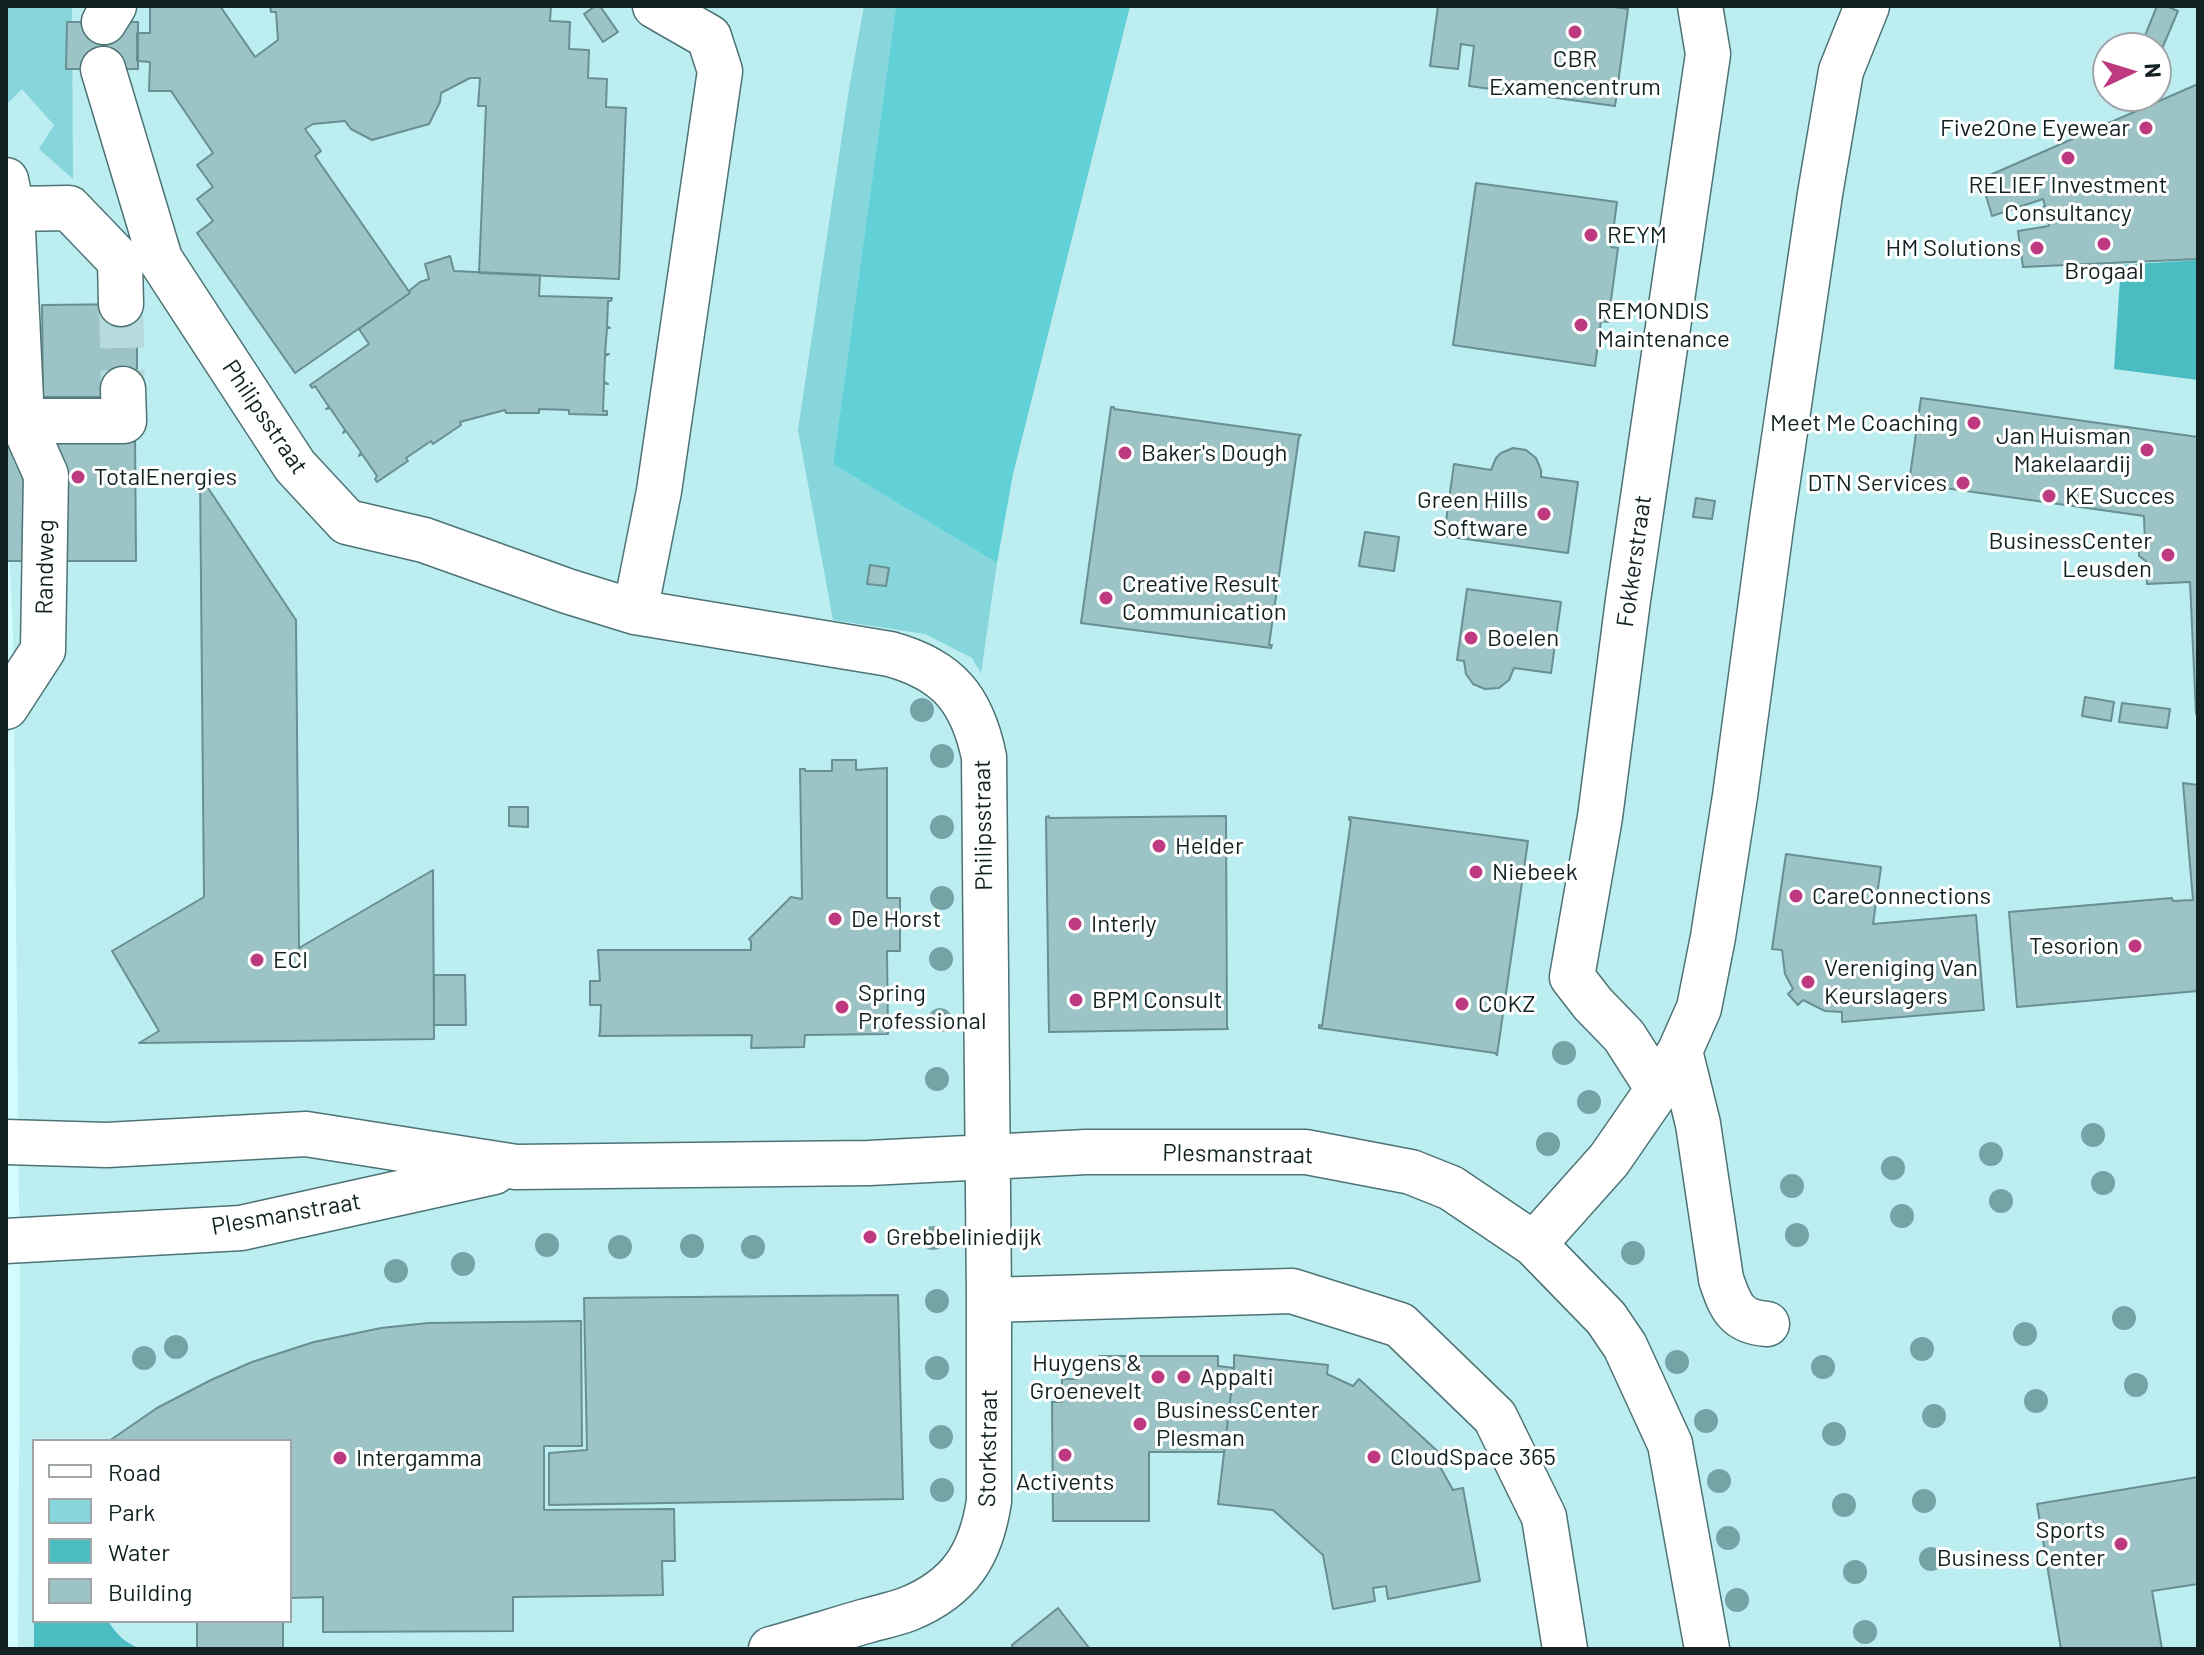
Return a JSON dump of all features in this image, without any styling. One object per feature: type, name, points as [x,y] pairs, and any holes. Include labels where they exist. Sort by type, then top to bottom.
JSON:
[{"type":"street","points":[[635,612],[659,491],[720,71],[709,37],[655,6]]},
{"type":"street","name":"Fokkerstraat","points":[[1658,1089],[1624,1036],[1572,977],[1600,817],[1628,600],[1708,54],[1700,6]]},
{"type":"street","points":[[1534,1244],[1609,1160],[1658,1089],[1680,1051],[1699,1008],[1713,937],[1820,194],[1841,71],[1867,6]]},
{"type":"street","name":"Philipsstraat","points":[[103,69],[160,259],[295,466],[347,522],[424,540],[635,612],[890,654],[914,661],[954,689],[967,706],[978,730],[984,757],[987,1157]]},
{"type":"street","name":"Randweg","points":[[6,707],[43,650],[46,475],[22,421],[9,194],[69,208],[120,261],[121,304]]},
{"type":"street","points":[[22,421],[124,421],[123,389]]},
{"type":"street","points":[[1680,1051],[1698,1124],[1725,1290],[1739,1315],[1751,1323],[1767,1324]]},
{"type":"street","name":"Plesmanstraat","points":[[6,1142],[107,1145],[306,1134],[516,1167],[869,1163],[1086,1152],[1306,1152],[1411,1172],[1451,1188],[1534,1244],[1606,1318],[1625,1346],[1670,1444],[1707,1649]]},
{"type":"street","name":"Storkstraat","points":[[771,1649],[907,1609],[936,1595],[957,1577],[981,1539],[989,1501],[987,1157]]},
{"type":"street","name":"Plesmanstraat","points":[[6,1241],[241,1228],[516,1167]]},
{"type":"street","points":[[989,1300],[1292,1291],[1400,1325],[1495,1417],[1544,1517],[1565,1649]]},
{"type":"shaded area","points":[[6,6],[2198,6],[2198,1649],[18,1649],[20,1292],[13,630],[6,492]]},
{"type":"shaded area","points":[[896,6],[1130,6],[1013,474],[997,563],[833,464]]},
{"type":"green space","points":[[6,6],[72,6],[73,179],[39,149],[54,125],[22,89],[6,105]]},
{"type":"green space","points":[[864,6],[896,6],[833,464],[997,563],[981,673],[972,658],[925,634],[833,620],[798,430]]},
{"type":"water","points":[[2198,260],[2198,380],[2114,369],[2121,265]]},
{"type":"water","points":[[34,1623],[109,1623],[122,1638],[142,1649],[34,1649]]},
{"type":"building","points":[[150,6],[220,6],[255,57],[278,40],[276,12],[271,12],[270,6],[551,6],[550,21],[570,22],[569,49],[589,50],[588,78],[607,79],[606,107],[626,108],[619,279],[479,273],[486,106],[478,106],[480,78],[470,78],[441,93],[429,124],[372,140],[351,129],[345,121],[313,124],[305,129],[321,151],[315,156],[410,293],[295,373],[197,233],[213,221],[197,199],[213,187],[197,165],[213,153],[171,91],[149,91],[150,62],[137,61],[137,33],[150,33]]},
{"type":"building","points":[[600,6],[618,32],[603,42],[584,14]]},
{"type":"building","points":[[1438,6],[1607,6],[1628,9],[1615,106],[1469,86],[1474,46],[1461,44],[1458,69],[1430,66]]},
{"type":"building","points":[[2157,6],[2178,11],[2169,32],[2146,32]]},
{"type":"building","points":[[67,22],[138,22],[138,69],[66,69]]},
{"type":"building","points":[[2198,84],[2198,259],[2023,267],[2018,231],[2049,226],[2048,220],[2039,214],[2045,206],[2043,199],[1992,216],[1981,179],[2134,112],[2172,112],[2172,95]]},
{"type":"building","points":[[1476,183],[1617,202],[1611,247],[1618,248],[1608,322],[1601,321],[1595,366],[1453,345]]},
{"type":"building","points":[[450,256],[454,271],[540,275],[539,296],[612,298],[608,301],[607,326],[610,328],[607,328],[605,354],[609,354],[605,356],[604,382],[608,384],[604,383],[603,411],[607,411],[607,415],[569,414],[569,410],[539,409],[539,413],[506,413],[505,410],[460,422],[461,425],[433,444],[431,441],[377,482],[377,476],[362,454],[359,456],[361,452],[346,431],[343,433],[345,430],[330,408],[326,409],[329,407],[315,386],[312,388],[310,385],[369,344],[359,329],[410,293],[420,282],[429,279],[425,264]]},
{"type":"building","points":[[137,304],[137,389],[104,397],[43,397],[42,305]]},
{"type":"building","points":[[39,397],[104,397],[135,432],[136,561],[6,561],[6,439],[39,439]]},
{"type":"building","name":"BusinessCenter Leusden","points":[[1921,398],[2198,437],[2198,714],[2190,582],[2147,584],[2146,561],[2139,556],[2145,545],[2144,516],[1909,483]]},
{"type":"building","points":[[1111,407],[1301,435],[1271,648],[1081,623]]},
{"type":"building","points":[[1513,448],[1526,450],[1536,458],[1541,477],[1578,482],[1568,553],[1444,536],[1454,464],[1491,470],[1501,453]]},
{"type":"building","points":[[200,476],[296,620],[299,948],[433,870],[434,1039],[139,1043],[159,1031],[112,951],[204,897]]},
{"type":"building","points":[[1696,498],[1715,501],[1712,519],[1693,517]]},
{"type":"building","points":[[1365,532],[1399,537],[1394,571],[1359,566]]},
{"type":"building","points":[[870,565],[889,568],[886,586],[867,584]]},
{"type":"building","points":[[1467,589],[1561,602],[1551,673],[1514,668],[1509,680],[1499,688],[1485,689],[1473,684],[1466,674],[1464,661],[1457,660]]},
{"type":"building","points":[[2085,697],[2114,702],[2111,721],[2082,716]]},
{"type":"building","points":[[2122,703],[2170,709],[2167,728],[2119,722]]},
{"type":"building","name":"De Horst","points":[[832,760],[856,760],[856,770],[887,768],[887,898],[900,898],[900,951],[887,951],[888,1034],[805,1035],[804,1047],[751,1048],[752,1035],[599,1036],[601,1005],[590,1005],[590,981],[600,981],[598,950],[751,950],[749,939],[791,897],[802,899],[800,769],[832,771]]},
{"type":"building","points":[[2183,783],[2198,785],[2198,991],[2017,1007],[2009,912],[2172,898],[2173,901],[2193,900]]},
{"type":"building","points":[[509,807],[528,807],[528,827],[509,826]]},
{"type":"building","points":[[1226,816],[1228,1029],[1049,1032],[1046,817]]},
{"type":"building","points":[[1349,817],[1528,841],[1497,1055],[1319,1028],[1319,1025],[1322,1026]]},
{"type":"building","points":[[1786,854],[1881,867],[1873,924],[1976,915],[1984,1010],[1842,1022],[1842,1012],[1825,1011],[1803,1000],[1798,1005],[1788,994],[1793,989],[1785,974],[1782,950],[1772,949]]},
{"type":"building","points":[[434,975],[465,975],[466,1025],[434,1025]]},
{"type":"building","points":[[898,1295],[903,1499],[549,1505],[549,1453],[587,1450],[584,1298]]},
{"type":"building","points":[[581,1321],[582,1446],[544,1446],[544,1510],[674,1509],[675,1561],[662,1561],[663,1595],[513,1597],[513,1631],[323,1632],[323,1597],[292,1598],[292,1439],[112,1439],[157,1408],[252,1362],[314,1342],[381,1328],[428,1323]]},
{"type":"building","points":[[1234,1355],[1328,1365],[1327,1374],[1353,1386],[1359,1379],[1445,1458],[1439,1465],[1453,1490],[1463,1488],[1480,1581],[1388,1599],[1386,1586],[1373,1588],[1375,1601],[1333,1609],[1323,1555],[1273,1510],[1218,1504]]},
{"type":"building","name":"BusinessCenter Plesman","points":[[1099,1356],[1218,1356],[1218,1366],[1234,1368],[1224,1452],[1149,1452],[1149,1521],[1053,1521],[1052,1402],[1062,1402],[1062,1379],[1076,1379],[1076,1366],[1098,1366]]},
{"type":"building","name":"Sports Business Center","points":[[2198,1477],[2198,1584],[2152,1591],[2162,1649],[2061,1649],[2037,1504]]},
{"type":"building","points":[[1058,1608],[1090,1649],[1013,1649],[1012,1645]]},
{"type":"building","points":[[197,1623],[283,1623],[283,1649],[197,1649]]},
{"type":"tunnel","points":[[121,304],[123,389]]},
{"type":"place","name":"CBR Examencentrum","points":[[1575,32]]},
{"type":"place","name":"Five2One Eyewear","points":[[2146,128]]},
{"type":"place","name":"RELIEF Investment Consultancy","points":[[2068,158]]},
{"type":"place","name":"REYM","points":[[1591,235]]},
{"type":"place","name":"Brogaal","points":[[2104,244]]},
{"type":"place","name":"HM Solutions","points":[[2037,248]]},
{"type":"place","name":"REMONDIS Maintenance","points":[[1581,325]]},
{"type":"place","name":"Meet Me Coaching","points":[[1974,423]]},
{"type":"place","name":"Jan Huisman Makelaardij","points":[[2147,450]]},
{"type":"place","name":"Baker's Dough","points":[[1125,453]]},
{"type":"place","name":"TotalEnergies","points":[[78,477]]},
{"type":"place","name":"DTN Services","points":[[1963,483]]},
{"type":"place","name":"KE Succes","points":[[2049,496]]},
{"type":"place","name":"Green Hills Software","points":[[1544,514]]},
{"type":"place","name":"BusinessCenter Leusden","points":[[2168,555]]},
{"type":"place","name":"Creative Result Communication","points":[[1106,598]]},
{"type":"place","name":"Boelen","points":[[1471,638]]},
{"type":"place","name":"Helder","points":[[1159,846]]},
{"type":"place","name":"Niebeek","points":[[1476,872]]},
{"type":"place","name":"CareConnections","points":[[1796,896]]},
{"type":"place","name":"De Horst","points":[[835,919]]},
{"type":"place","name":"Interly","points":[[1075,924]]},
{"type":"place","name":"Tesorion","points":[[2135,946]]},
{"type":"place","name":"ECI","points":[[257,960]]},
{"type":"place","name":"Vereniging Van Keurslagers","points":[[1808,982]]},
{"type":"place","name":"BPM Consult","points":[[1076,1000]]},
{"type":"place","name":"COKZ","points":[[1462,1004]]},
{"type":"place","name":"Spring Professional","points":[[842,1007]]},
{"type":"place","name":"Grebbeliniedijk","points":[[870,1237]]},
{"type":"place","name":"Huygens & Groenevelt","points":[[1158,1377]]},
{"type":"place","name":"Appalti","points":[[1184,1377]]},
{"type":"place","name":"BusinessCenter Plesman","points":[[1140,1424]]},
{"type":"place","name":"Activents","points":[[1065,1455]]},
{"type":"place","name":"CloudSpace 365","points":[[1374,1457]]},
{"type":"place","name":"Intergamma","points":[[340,1458]]},
{"type":"place","name":"Sports Business Center","points":[[2121,1544]]}]
